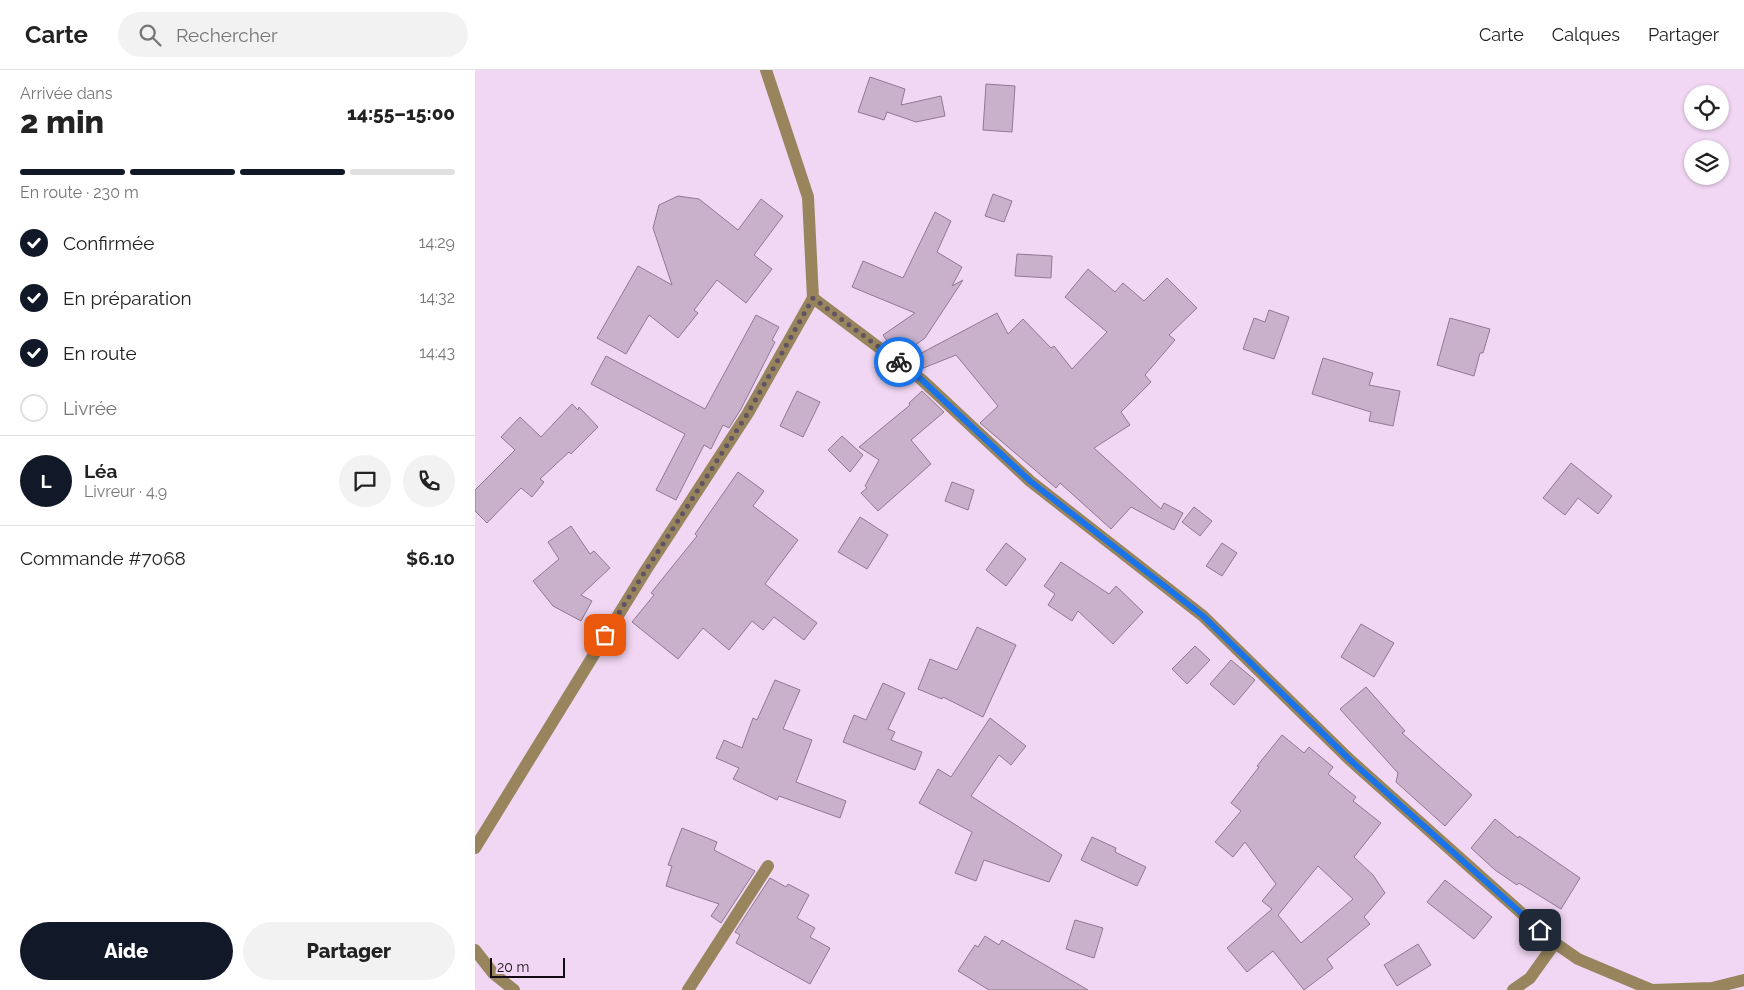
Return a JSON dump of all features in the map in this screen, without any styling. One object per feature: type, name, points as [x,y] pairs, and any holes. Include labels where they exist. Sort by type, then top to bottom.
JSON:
[{"type":"street","points":[[475,848],[646,570],[748,413],[813,298],[808,197],[766,70]]},
{"type":"street","points":[[813,298],[922,380],[1030,481],[1203,616],[1349,759],[1555,943],[1578,959],[1652,990],[1712,988],[1744,980]]},
{"type":"street","points":[[688,990],[768,866]]},
{"type":"street","points":[[1513,990],[1530,978],[1555,943]]},
{"type":"street","points":[[475,950],[493,973],[514,990]]},
{"type":"building","points":[[870,77],[905,89],[901,105],[941,96],[945,116],[916,122],[887,112],[884,120],[858,112]]},
{"type":"building","points":[[986,84],[1015,86],[1012,132],[983,130]]},
{"type":"building","points":[[993,194],[1012,201],[1004,222],[985,216]]},
{"type":"building","points":[[678,196],[699,199],[738,230],[761,199],[783,216],[754,255],[772,269],[746,303],[717,280],[694,310],[698,313],[678,338],[649,315],[626,354],[597,338],[638,266],[672,285],[653,228],[659,205]]},
{"type":"building","points":[[935,212],[951,221],[937,252],[962,267],[952,286],[963,280],[925,338],[902,355],[891,347],[883,335],[915,313],[852,287],[863,261],[903,278]]},
{"type":"building","points":[[1017,254],[1052,256],[1051,278],[1015,276]]},
{"type":"building","points":[[1088,269],[1115,292],[1123,283],[1144,301],[1167,278],[1197,308],[1169,335],[1175,340],[1145,375],[1151,382],[1121,412],[1130,425],[1094,448],[1161,509],[1164,503],[1183,513],[1174,530],[1131,507],[1111,529],[1060,483],[1056,488],[980,423],[998,406],[956,355],[921,369],[915,365],[912,358],[997,313],[1008,334],[1023,319],[1051,348],[1054,346],[1072,369],[1107,332],[1065,297]]},
{"type":"building","points":[[1269,310],[1289,317],[1274,359],[1243,349],[1254,318],[1265,322]]},
{"type":"building","points":[[756,315],[779,327],[772,340],[775,342],[741,409],[729,428],[723,425],[711,449],[704,445],[676,500],[656,490],[685,434],[591,384],[606,356],[705,409]]},
{"type":"building","points":[[1450,318],[1490,329],[1483,353],[1480,353],[1474,376],[1437,365]]},
{"type":"building","points":[[1323,358],[1373,373],[1369,385],[1400,391],[1393,426],[1369,421],[1371,412],[1312,394]]},
{"type":"building","points":[[797,391],[820,402],[803,437],[780,426]]},
{"type":"building","points":[[922,391],[944,412],[911,440],[931,464],[878,511],[861,493],[867,488],[865,486],[879,460],[859,447],[910,405],[909,403]]},
{"type":"building","points":[[572,404],[578,410],[579,407],[598,427],[571,454],[569,452],[540,479],[544,482],[532,497],[521,488],[487,523],[475,511],[475,490],[515,450],[501,437],[520,417],[541,437]]},
{"type":"building","points":[[842,436],[863,455],[850,472],[828,450]]},
{"type":"building","points":[[1571,463],[1612,496],[1598,514],[1578,498],[1565,515],[1543,498]]},
{"type":"building","points":[[738,472],[764,491],[753,506],[798,540],[765,584],[817,623],[804,640],[774,617],[763,630],[752,621],[729,650],[703,628],[678,659],[632,622],[654,595],[651,593],[697,536],[695,534]]},
{"type":"building","points":[[952,482],[974,490],[968,510],[945,501]]},
{"type":"building","points":[[1194,507],[1212,521],[1200,536],[1182,522]]},
{"type":"building","points":[[860,517],[888,535],[867,569],[838,552]]},
{"type":"building","points":[[571,526],[590,554],[594,551],[610,568],[581,595],[592,601],[581,621],[553,606],[533,581],[559,559],[548,542]]},
{"type":"building","points":[[1006,543],[1026,559],[1006,586],[986,570]]},
{"type":"building","points":[[1222,543],[1237,553],[1222,576],[1206,566]]},
{"type":"building","points":[[1061,562],[1109,594],[1116,586],[1143,612],[1113,644],[1078,611],[1072,621],[1048,605],[1055,594],[1044,586]]},
{"type":"building","points":[[1361,624],[1394,643],[1374,677],[1341,657]]},
{"type":"building","points":[[977,627],[1016,645],[983,717],[943,697],[942,699],[918,689],[930,659],[957,670]]},
{"type":"building","points":[[1195,646],[1210,660],[1187,684],[1172,669]]},
{"type":"building","points":[[1231,660],[1255,680],[1234,705],[1210,684]]},
{"type":"building","points":[[775,680],[800,690],[783,729],[812,740],[796,782],[846,801],[840,818],[779,796],[777,800],[733,779],[739,768],[716,758],[724,740],[742,748],[753,718],[757,720]]},
{"type":"building","points":[[883,683],[905,693],[888,729],[895,732],[891,740],[922,752],[915,770],[843,742],[854,715],[866,720]]},
{"type":"building","points":[[1366,687],[1405,731],[1402,733],[1472,795],[1445,826],[1396,782],[1398,773],[1340,709]]},
{"type":"building","points":[[990,718],[1026,746],[1011,765],[999,755],[971,796],[1062,855],[1049,882],[984,860],[976,881],[955,873],[972,832],[919,803],[938,769],[951,777]]},
{"type":"building","points":[[1282,735],[1304,753],[1309,747],[1333,767],[1328,774],[1356,797],[1353,801],[1381,823],[1354,857],[1373,875],[1385,893],[1364,917],[1370,924],[1327,959],[1333,968],[1304,990],[1273,951],[1247,972],[1227,948],[1272,909],[1262,901],[1276,884],[1245,842],[1233,857],[1215,842],[1241,811],[1231,803],[1259,767],[1257,766]],"holes":[[[1318,866],[1353,899],[1301,943],[1278,915]]]},
{"type":"building","points":[[1495,819],[1518,838],[1519,836],[1580,878],[1561,909],[1519,883],[1517,885],[1495,870],[1471,848]]},
{"type":"building","points":[[682,828],[717,842],[714,850],[755,871],[721,923],[711,916],[719,904],[666,886],[672,866],[668,865]]},
{"type":"building","points":[[1092,837],[1116,848],[1115,852],[1146,867],[1137,886],[1081,860]]},
{"type":"building","points":[[770,878],[786,887],[788,884],[809,895],[797,918],[815,928],[810,937],[830,948],[810,984],[736,943],[740,935],[735,932]]},
{"type":"building","points":[[1445,880],[1492,917],[1474,939],[1427,902]]},
{"type":"building","points":[[1075,920],[1103,928],[1094,958],[1066,949]]},
{"type":"building","points":[[985,936],[999,945],[1002,940],[1088,990],[989,990],[958,971],[975,945],[978,947]]},
{"type":"building","points":[[1418,944],[1431,965],[1397,986],[1384,965]]},
{"type":"way so far","points":[[605,635],[748,413],[813,298],[899,362]]},
{"type":"route","points":[[899,362],[922,380],[1030,481],[1203,616],[1349,759],[1540,930]]}]
